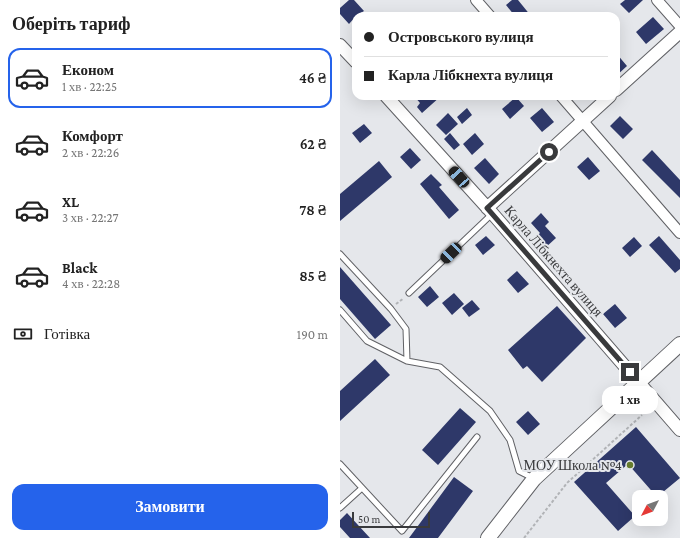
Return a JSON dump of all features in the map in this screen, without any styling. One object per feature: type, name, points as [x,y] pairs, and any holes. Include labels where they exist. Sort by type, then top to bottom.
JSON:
[{"type":"main road","points":[[488,538],[534,479],[638,381],[680,344]]},
{"type":"street","points":[[476,0],[486,12]]},
{"type":"street","points":[[657,0],[680,26]]},
{"type":"street","points":[[620,86],[680,32]]},
{"type":"street","points":[[340,45],[352,58]]},
{"type":"street","name":"Карла Лібкнехта вулиця","points":[[390,100],[490,210],[680,430]]},
{"type":"street","points":[[565,100],[680,233]]},
{"type":"street","points":[[490,210],[606,100]]},
{"type":"lane","points":[[409,293],[490,210]]},
{"type":"lane","points":[[340,254],[391,309],[406,329],[407,361]]},
{"type":"lane","points":[[340,310],[367,341],[407,361],[440,367],[490,410],[510,440],[519,471],[534,479]]},
{"type":"lane","points":[[340,464],[402,531],[477,437]]},
{"type":"lane","points":[[340,508],[362,488]]},
{"type":"path","points":[[391,309],[409,293]]},
{"type":"path","points":[[524,538],[566,483],[642,415]]},
{"type":"building","points":[[349,0],[354,0],[364,11],[352,12],[352,21],[349,24],[340,14],[340,8]]},
{"type":"building","points":[[512,0],[518,0],[528,12],[512,12],[506,5]]},
{"type":"building","points":[[625,0],[643,0],[629,13],[620,4]]},
{"type":"building","points":[[653,17],[664,29],[646,44],[636,32]]},
{"type":"building","points":[[620,58],[627,66],[620,72]]},
{"type":"building","points":[[417,100],[437,100],[422,113],[417,107],[420,103]]},
{"type":"building","points":[[512,100],[519,100],[524,106],[510,119],[502,109]]},
{"type":"building","points":[[467,108],[472,115],[462,124],[457,117]]},
{"type":"building","points":[[542,108],[554,122],[542,132],[530,118]]},
{"type":"building","points":[[448,113],[458,124],[446,135],[436,125]]},
{"type":"building","points":[[620,116],[633,129],[623,139],[610,126]]},
{"type":"building","points":[[364,124],[372,133],[360,143],[352,133]]},
{"type":"building","points":[[450,133],[460,145],[454,150],[444,139]]},
{"type":"building","points":[[475,133],[484,144],[472,155],[463,144]]},
{"type":"building","points":[[410,148],[421,160],[411,169],[400,157]]},
{"type":"building","points":[[652,150],[680,180],[680,198],[642,160]]},
{"type":"building","points":[[588,157],[600,171],[589,180],[577,167]]},
{"type":"building","points":[[485,158],[499,174],[489,184],[474,168]]},
{"type":"building","points":[[379,161],[392,177],[340,221],[340,194]]},
{"type":"building","points":[[431,174],[442,185],[439,187],[459,210],[449,219],[420,184]]},
{"type":"building","points":[[541,213],[549,222],[545,226],[556,238],[545,248],[536,237],[540,233],[531,223]]},
{"type":"building","points":[[486,236],[495,245],[483,255],[475,245]]},
{"type":"building","points":[[659,236],[680,260],[680,269],[675,273],[649,245]]},
{"type":"building","points":[[634,237],[642,246],[630,257],[622,248]]},
{"type":"building","points":[[340,267],[391,325],[375,339],[340,299]]},
{"type":"building","points":[[517,271],[529,284],[518,293],[507,280]]},
{"type":"building","points":[[430,286],[439,297],[427,307],[418,297]]},
{"type":"building","points":[[454,293],[464,304],[452,315],[442,303]]},
{"type":"building","points":[[472,300],[480,309],[469,317],[462,308]]},
{"type":"building","points":[[615,304],[627,318],[615,328],[603,314]]},
{"type":"building","points":[[557,306],[586,338],[542,382],[527,366],[523,369],[508,350]]},
{"type":"building","points":[[375,359],[390,375],[340,421],[340,391]]},
{"type":"building","points":[[460,408],[476,422],[438,465],[422,450]]},
{"type":"building","points":[[528,411],[540,424],[528,435],[516,422]]},
{"type":"building","points":[[636,427],[680,478],[665,490],[651,490],[628,464],[606,483],[632,513],[632,519],[618,531],[574,482]]},
{"type":"building","points":[[454,477],[473,491],[438,538],[409,538]]},
{"type":"building","points":[[347,513],[370,538],[350,538],[340,527],[340,520]]},
{"type":"place","name":"МОУ Школа №4","points":[[630,465]]},
{"type":"route","points":[[549,152],[527,174],[487,208],[630,372]]}]
